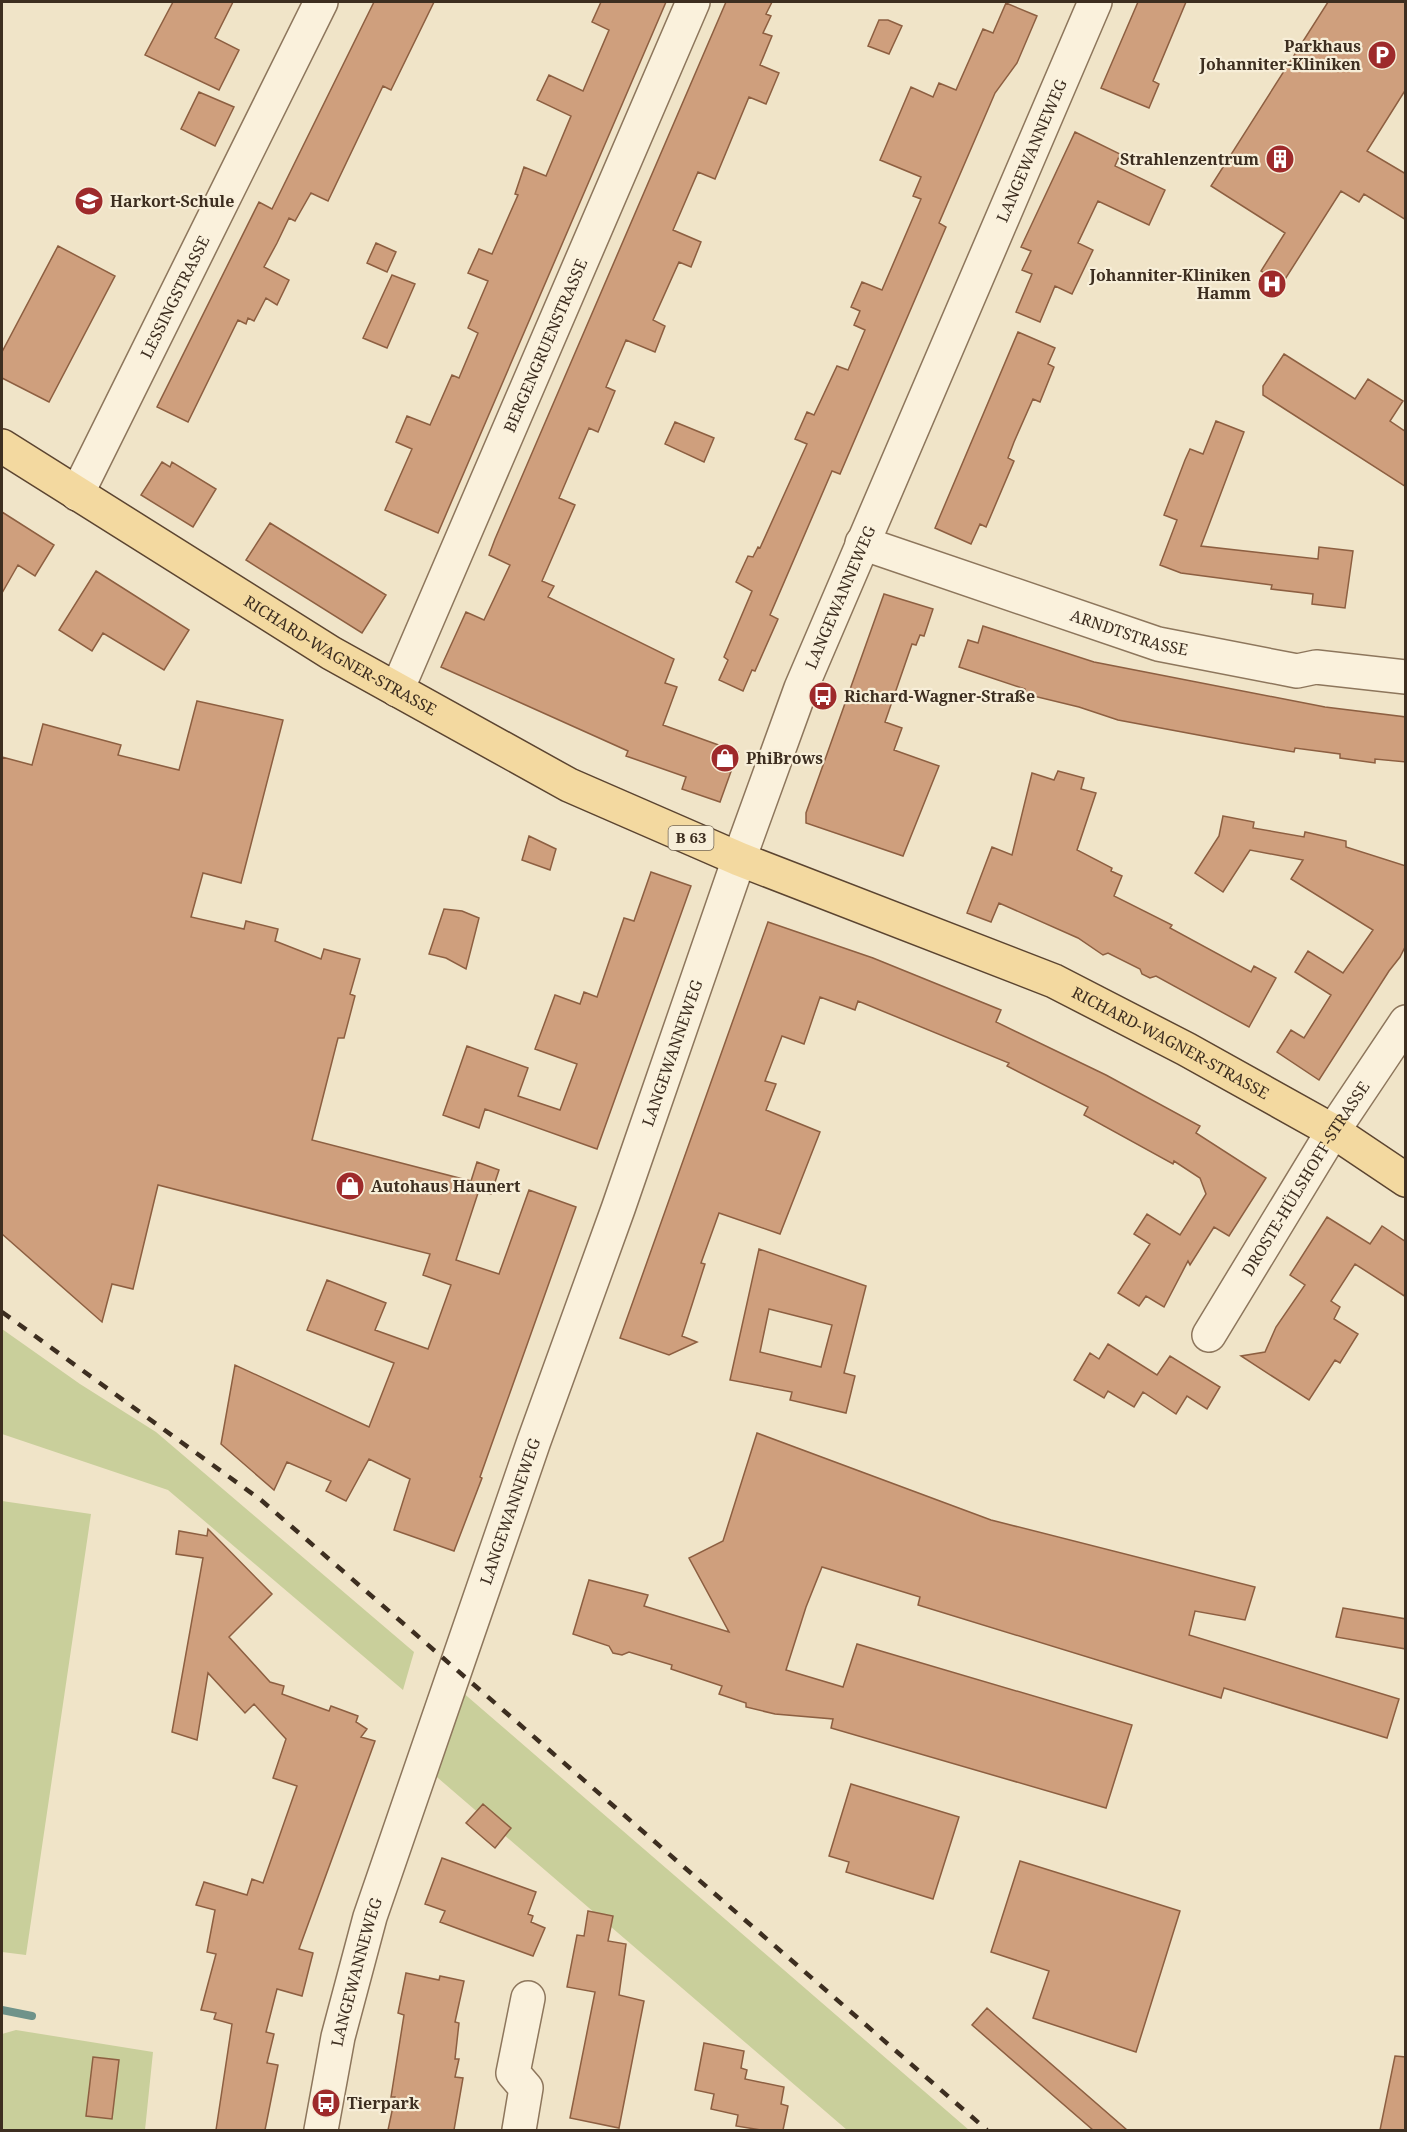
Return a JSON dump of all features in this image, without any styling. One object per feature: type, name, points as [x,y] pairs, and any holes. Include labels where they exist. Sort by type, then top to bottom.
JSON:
[{"type":"main road","name":"RICHARD-WAGNER-STRASSE","points":[[2,446],[331,653],[569,785],[739,859],[1054,981],[1186,1049],[1333,1131],[1406,1180]]},
{"type":"street","name":"LESSINGSTRASSE","points":[[77,494],[321,2]]},
{"type":"street","name":"BERGENGRUENSTRASSE","points":[[397,690],[693,2]]},
{"type":"street","name":"LANGEWANNEWEG","points":[[321,2130],[338,2037],[370,1917],[739,859],[801,688],[1095,2]]},
{"type":"street","name":"ARNDTSTRASSE","points":[[862,543],[1158,644],[1297,670],[1317,667],[1406,677]]},
{"type":"street","name":"DROSTE-HÜLSHOFF-STRASSE","points":[[1209,1335],[1333,1131],[1406,1022]]},
{"type":"street","points":[[519,2130],[526,2088],[513,2073],[528,1998]]},
{"type":"green space","points":[[2,1329],[80,1384],[156,1432],[414,1652],[403,1690],[168,1490],[2,1434]]},
{"type":"green space","points":[[2,1501],[91,1514],[26,1955],[2,1952]]},
{"type":"green space","points":[[461,1691],[969,2130],[847,2130],[431,1772]]},
{"type":"green space","points":[[16,2030],[153,2052],[145,2130],[2,2130],[2,2034]]},
{"type":"building","points":[[173,2],[233,2],[215,38],[239,50],[219,90],[145,55]]},
{"type":"building","points":[[374,2],[434,2],[391,90],[383,86],[328,201],[311,193],[295,221],[289,218],[264,267],[289,280],[277,305],[266,298],[254,321],[248,318],[246,324],[238,320],[188,422],[157,407],[259,202],[272,209]]},
{"type":"building","points":[[601,2],[666,2],[438,533],[385,510],[412,449],[396,442],[407,416],[430,425],[452,375],[459,378],[478,333],[468,328],[488,281],[468,273],[479,249],[492,254],[518,195],[515,194],[524,167],[546,176],[571,116],[537,100],[549,75],[583,91],[609,30],[592,22]]},
{"type":"building","points":[[726,2],[772,2],[766,14],[771,16],[763,33],[772,36],[760,65],[779,73],[766,104],[749,97],[715,179],[698,172],[673,230],[701,242],[691,267],[679,262],[653,320],[665,326],[655,352],[626,340],[606,387],[615,391],[598,432],[589,428],[559,498],[575,505],[542,581],[554,586],[548,597],[674,659],[665,683],[677,687],[663,725],[738,752],[720,802],[682,789],[686,777],[626,756],[628,751],[441,667],[466,612],[484,620],[510,565],[489,555],[495,539]]},
{"type":"building","points":[[1138,2],[1186,2],[1153,81],[1159,84],[1149,108],[1101,88]]},
{"type":"building","points":[[1328,2],[1406,2],[1406,89],[1367,151],[1406,174],[1406,220],[1364,194],[1359,202],[1341,191],[1282,284],[1261,271],[1285,233],[1211,186]]},
{"type":"building","points":[[1006,3],[1037,16],[1017,63],[995,93],[939,223],[946,227],[840,474],[832,471],[770,615],[778,619],[755,671],[752,670],[743,691],[719,680],[728,660],[724,657],[752,591],[736,582],[748,556],[753,557],[758,547],[760,548],[807,444],[795,439],[807,412],[814,415],[837,366],[848,370],[865,330],[854,325],[860,311],[851,307],[862,282],[882,290],[921,199],[913,196],[921,177],[880,160],[911,87],[933,97],[939,83],[956,90],[983,29],[993,33]]},
{"type":"building","points":[[879,20],[888,20],[902,26],[889,54],[868,46]]},
{"type":"building","points":[[199,92],[234,107],[215,146],[181,129]]},
{"type":"building","points":[[1075,132],[1120,154],[1115,166],[1165,190],[1149,225],[1098,201],[1078,243],[1093,250],[1072,294],[1055,286],[1040,322],[1016,312],[1032,274],[1022,270],[1031,251],[1021,247]]},
{"type":"building","points":[[376,243],[396,252],[387,272],[367,263]]},
{"type":"building","points":[[58,246],[115,276],[49,402],[2,378],[2,352]]},
{"type":"building","points":[[392,275],[415,284],[387,348],[363,338]]},
{"type":"building","points":[[1018,332],[1055,348],[1048,364],[1054,367],[1040,402],[1033,399],[1014,442],[1008,458],[1014,461],[986,527],[980,524],[971,544],[935,528]]},
{"type":"building","points":[[1284,354],[1355,399],[1368,379],[1403,401],[1390,421],[1406,432],[1406,487],[1263,395],[1263,386]]},
{"type":"building","points":[[1216,421],[1244,432],[1201,546],[1318,559],[1319,547],[1353,551],[1345,608],[1312,604],[1313,594],[1271,589],[1272,585],[1181,573],[1160,565],[1177,520],[1164,515],[1185,460],[1190,449],[1203,454]]},
{"type":"building","points":[[675,422],[714,438],[704,462],[665,444]]},
{"type":"building","points":[[162,462],[170,467],[172,462],[216,489],[193,527],[141,495]]},
{"type":"building","points":[[2,512],[54,545],[35,576],[18,565],[2,593]]},
{"type":"building","points":[[270,523],[386,595],[362,633],[246,560]]},
{"type":"building","points":[[96,571],[189,630],[164,670],[103,633],[92,651],[59,630]]},
{"type":"building","points":[[884,594],[933,609],[924,636],[920,635],[916,645],[912,644],[885,722],[902,728],[894,750],[939,766],[903,856],[806,823],[806,813]]},
{"type":"building","points":[[983,626],[1094,662],[1325,707],[1406,717],[1406,762],[1375,759],[1375,763],[1340,758],[1340,754],[1295,748],[1294,752],[1241,743],[1118,720],[1079,707],[1025,694],[1025,689],[959,667],[968,640],[978,643]]},
{"type":"building","points":[[197,701],[283,720],[241,883],[203,873],[191,917],[244,929],[246,921],[278,929],[275,941],[321,959],[324,949],[360,959],[350,994],[355,996],[344,1038],[338,1038],[312,1140],[471,1181],[477,1162],[499,1170],[491,1194],[479,1190],[456,1260],[499,1274],[529,1190],[576,1207],[480,1477],[482,1478],[454,1551],[394,1530],[410,1479],[369,1459],[346,1501],[326,1491],[331,1481],[287,1462],[274,1490],[221,1444],[235,1365],[369,1427],[394,1363],[307,1330],[327,1280],[386,1303],[375,1330],[428,1349],[451,1285],[423,1275],[430,1254],[158,1185],[133,1289],[112,1284],[102,1322],[2,1234],[2,757],[32,765],[43,724],[121,745],[118,755],[179,770]]},
{"type":"building","points":[[1058,771],[1084,778],[1081,789],[1096,793],[1077,850],[1112,868],[1111,871],[1122,876],[1114,896],[1172,925],[1170,928],[1251,972],[1254,966],[1276,978],[1249,1027],[1156,976],[1150,978],[1142,974],[1140,969],[1108,953],[1103,955],[1078,938],[999,903],[991,922],[967,913],[992,847],[1012,855],[1032,773],[1054,780]]},
{"type":"building","points":[[1223,816],[1254,822],[1253,828],[1304,837],[1305,832],[1346,841],[1346,847],[1406,866],[1406,945],[1319,1080],[1277,1052],[1291,1030],[1304,1038],[1331,995],[1295,972],[1308,951],[1343,973],[1373,930],[1291,879],[1303,860],[1250,850],[1223,892],[1195,873],[1219,836]]},
{"type":"building","points":[[529,836],[556,849],[550,870],[522,860]]},
{"type":"building","points":[[651,872],[691,886],[597,1149],[485,1109],[479,1128],[443,1115],[467,1046],[528,1068],[518,1096],[560,1110],[577,1064],[535,1049],[555,995],[580,1004],[584,992],[597,997],[624,918],[634,921]]},
{"type":"building","points":[[444,909],[462,911],[479,918],[466,969],[446,958],[429,954]]},
{"type":"building","points":[[768,922],[873,958],[1001,1010],[996,1022],[1106,1075],[1200,1126],[1196,1133],[1266,1178],[1229,1236],[1214,1227],[1190,1265],[1188,1261],[1164,1307],[1146,1296],[1139,1306],[1118,1293],[1150,1244],[1134,1234],[1147,1214],[1180,1235],[1206,1194],[1200,1178],[1174,1161],[1173,1164],[1084,1115],[1088,1107],[1007,1066],[1009,1063],[858,1001],[855,1010],[820,997],[804,1044],[782,1036],[765,1081],[776,1084],[766,1110],[820,1132],[780,1234],[719,1213],[701,1263],[705,1264],[682,1336],[697,1342],[669,1355],[620,1338]]},
{"type":"building","points":[[1327,1217],[1370,1244],[1382,1226],[1406,1242],[1406,1297],[1355,1264],[1331,1301],[1340,1307],[1334,1319],[1358,1334],[1340,1363],[1335,1360],[1309,1400],[1241,1356],[1265,1352],[1276,1327],[1305,1285],[1290,1275]]},
{"type":"building","points":[[759,1249],[866,1286],[844,1373],[855,1376],[846,1413],[790,1400],[792,1392],[730,1380]],"holes":[[[769,1309],[832,1325],[821,1367],[760,1352]]]},
{"type":"building","points":[[1108,1344],[1157,1375],[1170,1356],[1220,1387],[1207,1409],[1187,1396],[1176,1414],[1143,1392],[1134,1407],[1108,1391],[1104,1398],[1074,1380],[1090,1353],[1099,1359]]},
{"type":"building","points":[[757,1433],[991,1520],[1255,1587],[1245,1620],[1195,1611],[1189,1635],[1399,1699],[1387,1738],[1224,1688],[1221,1698],[918,1605],[920,1597],[822,1567],[806,1607],[786,1670],[843,1687],[857,1644],[1132,1725],[1106,1808],[831,1728],[833,1719],[775,1714],[746,1707],[746,1703],[719,1694],[722,1686],[671,1669],[672,1665],[629,1652],[622,1655],[613,1653],[609,1646],[573,1634],[589,1580],[648,1595],[644,1606],[729,1632],[689,1558],[723,1541]]},
{"type":"building","points":[[208,1529],[272,1594],[229,1637],[270,1682],[284,1686],[282,1694],[329,1711],[331,1706],[358,1716],[356,1722],[367,1729],[361,1737],[375,1741],[299,1949],[313,1953],[302,1996],[277,1989],[266,2032],[274,2034],[267,2063],[278,2065],[265,2130],[216,2130],[232,2024],[214,2019],[216,2013],[201,2010],[216,1954],[207,1952],[215,1910],[196,1905],[204,1882],[247,1895],[252,1879],[263,1883],[297,1786],[273,1778],[286,1739],[254,1704],[245,1713],[208,1673],[197,1740],[172,1732],[203,1558],[176,1554],[179,1531],[207,1536]]},
{"type":"building","points":[[1343,1608],[1406,1619],[1406,1649],[1336,1637]]},
{"type":"building","points":[[851,1784],[959,1817],[933,1899],[846,1872],[849,1862],[829,1856]]},
{"type":"building","points":[[483,1804],[511,1828],[495,1848],[466,1823]]},
{"type":"building","points":[[442,1858],[536,1892],[528,1914],[533,1916],[531,1922],[545,1928],[533,1956],[440,1922],[445,1911],[425,1904]]},
{"type":"building","points":[[1020,1861],[1180,1911],[1136,2052],[1033,2018],[1049,1971],[991,1952]]},
{"type":"building","points":[[588,1911],[613,1916],[608,1941],[626,1944],[619,1995],[644,2001],[619,2128],[570,2118],[595,1992],[567,1987],[577,1935],[584,1936]]},
{"type":"building","points":[[406,1973],[439,1980],[440,1976],[464,1981],[455,2022],[459,2023],[455,2059],[459,2059],[455,2077],[463,2078],[454,2130],[388,2130],[395,2097],[391,2097],[404,2015],[398,2013]]},
{"type":"building","points":[[987,2008],[1127,2130],[1093,2130],[972,2025]]},
{"type":"building","points":[[704,2043],[744,2051],[741,2068],[747,2070],[745,2079],[784,2087],[781,2104],[788,2106],[783,2130],[761,2130],[736,2126],[738,2115],[711,2109],[714,2094],[695,2090]]},
{"type":"building","points":[[1395,2056],[1406,2057],[1406,2130],[1380,2130]]},
{"type":"building","points":[[93,2057],[119,2060],[112,2119],[86,2116]]},
{"type":"waterway","points":[[2,2010],[32,2016]]},
{"type":"railway","points":[[2,1312],[261,1500],[987,2130]]},
{"type":"place","name":"Parkhaus Johanniter-Kliniken","points":[[1382,55]]},
{"type":"place","name":"Strahlenzentrum","points":[[1280,159]]},
{"type":"place","name":"Harkort-Schule","points":[[89,201]]},
{"type":"place","name":"Johanniter-Kliniken Hamm","points":[[1272,284]]},
{"type":"place","name":"Richard-Wagner-Straße","points":[[823,696]]},
{"type":"place","name":"PhiBrows","points":[[725,758]]},
{"type":"place","name":"Autohaus Haunert","points":[[350,1186]]},
{"type":"place","name":"Tierpark","points":[[326,2103]]}]
